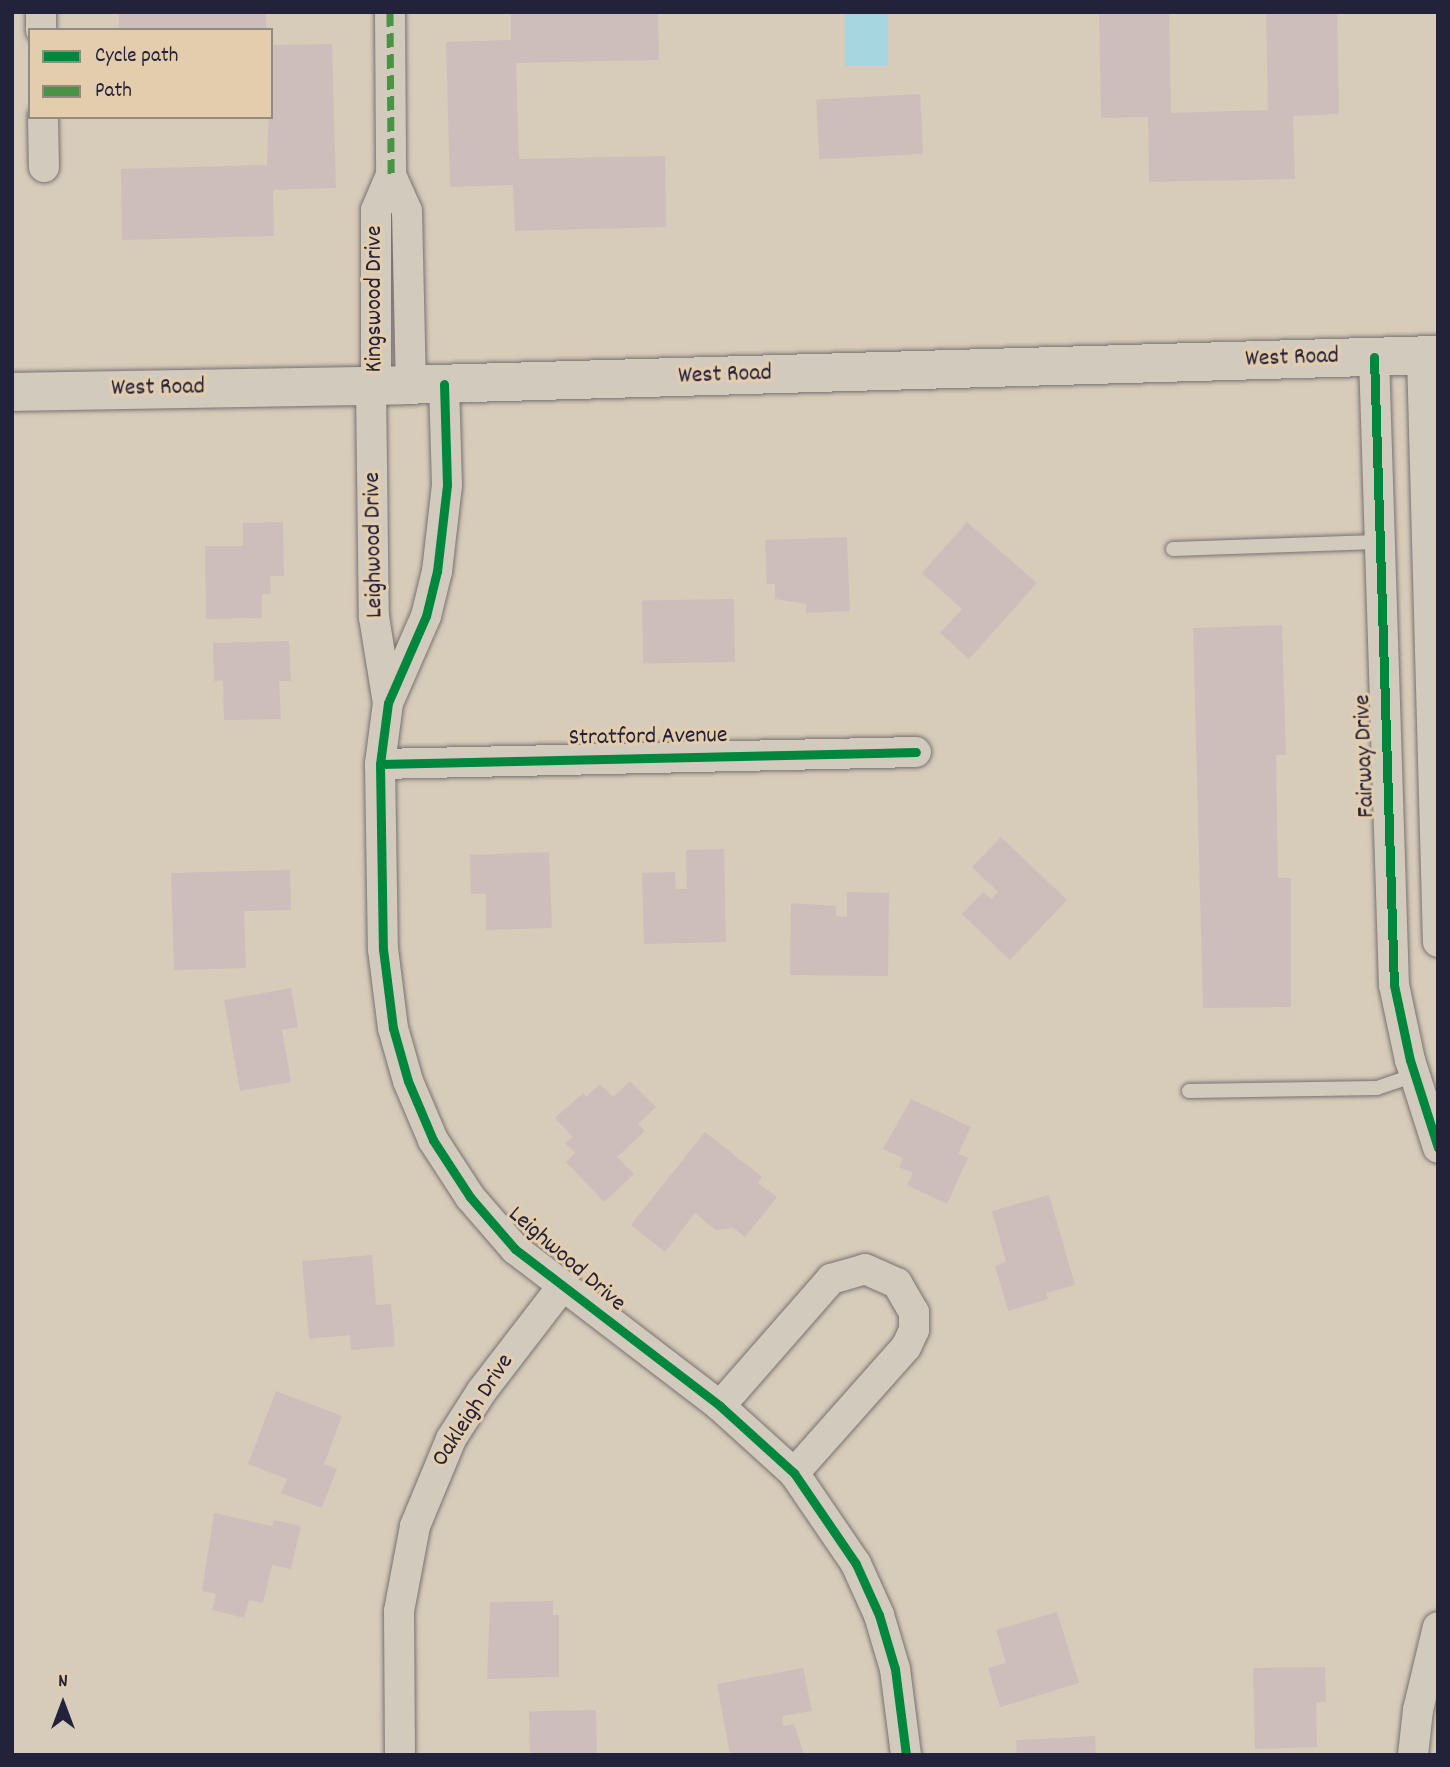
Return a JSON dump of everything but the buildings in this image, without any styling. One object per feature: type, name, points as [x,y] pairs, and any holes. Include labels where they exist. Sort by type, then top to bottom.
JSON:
[{"type":"main road","name":"West Road","points":[[12,392],[401,385],[1430,355]]},
{"type":"street","name":"Kingswood Drive","points":[[390,12],[391,175],[376,210],[401,385]]},
{"type":"street","points":[[43,119],[44,167]]},
{"type":"street","points":[[1430,355],[1433,814],[1438,942]]},
{"type":"street","name":"Fairway Drive","points":[[1374,357],[1377,542],[1394,985],[1415,1075],[1438,1148]]},
{"type":"street","name":"Leighwood Drive","points":[[388,703],[374,617],[401,385]]},
{"type":"street","name":"Leighwood Drive","points":[[401,385],[447,485],[438,571],[426,616],[388,703],[380,764],[383,949],[393,1028],[408,1080],[433,1140],[470,1198],[516,1249],[561,1288],[720,1406],[794,1473],[856,1564],[879,1615],[895,1669],[906,1755]]},
{"type":"street","name":"Stratford Avenue","points":[[380,764],[916,752]]},
{"type":"street","name":"Fairway Drive","points":[[1387,816],[1433,814]]},
{"type":"street","points":[[720,1406],[831,1279],[864,1269],[897,1283],[914,1312],[914,1330],[906,1347],[794,1473]]},
{"type":"street","name":"Oakleigh Drive","points":[[400,1755],[399,1611],[415,1526],[451,1439],[481,1392],[561,1288]]},
{"type":"street","points":[[1413,1755],[1418,1710],[1438,1627]]},
{"type":"lane","points":[[1173,549],[1377,542]]},
{"type":"lane","points":[[1189,1091],[1377,1088],[1415,1075]]},
{"type":"water","points":[[845,12],[888,12],[888,66],[845,66]]},
{"type":"marked path","points":[[390,12],[391,175]]},
{"type":"cycle path","points":[[1374,357],[1394,985],[1410,1060],[1438,1148]]},
{"type":"cycle path","points":[[444,384],[447,485],[437,571],[426,616],[388,703],[380,764],[383,949],[393,1028],[408,1081],[433,1140],[470,1197],[515,1249],[720,1406],[794,1473],[856,1564],[879,1615],[895,1669],[906,1755]]},
{"type":"cycle path","points":[[380,764],[916,752]]}]
